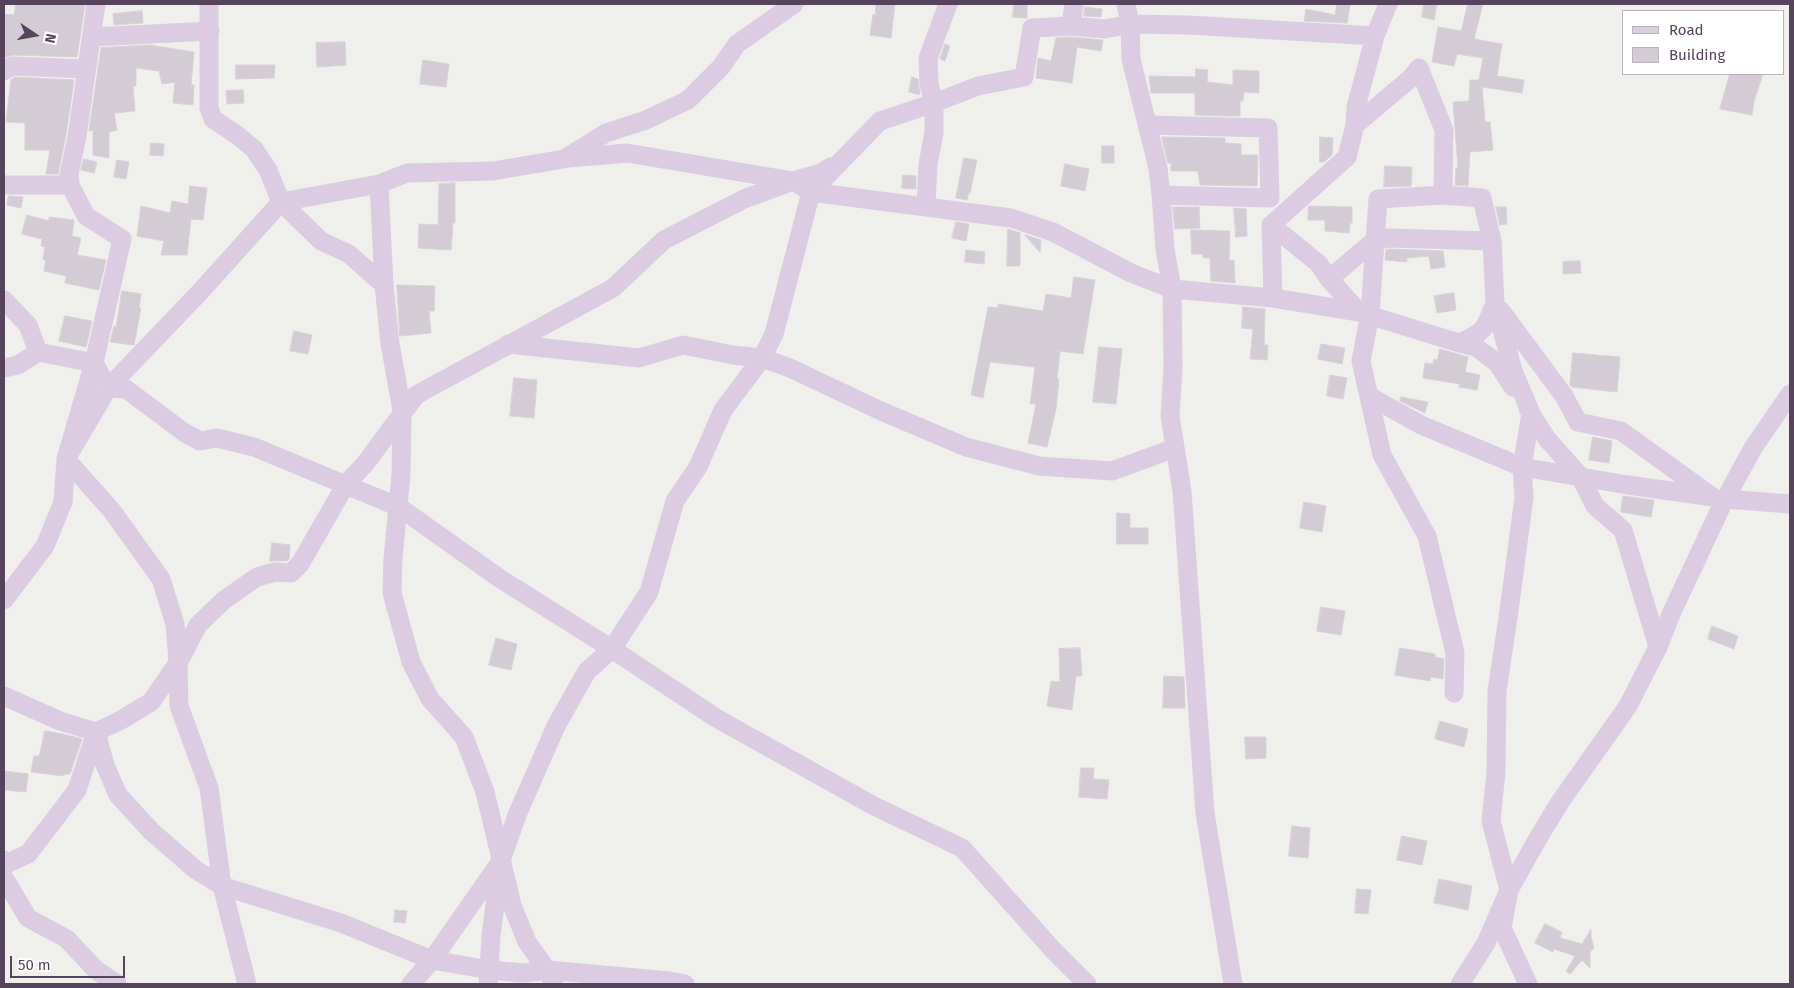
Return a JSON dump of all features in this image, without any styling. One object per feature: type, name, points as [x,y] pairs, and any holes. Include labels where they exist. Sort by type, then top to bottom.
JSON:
[{"type":"street","points":[[4,600],[45,546],[63,502],[66,459],[94,363],[122,239],[86,216],[70,185],[69,174],[77,137],[96,4]]},
{"type":"street","points":[[209,4],[209,108],[213,119],[254,149],[268,170],[281,202],[321,241],[349,254],[384,284]]},
{"type":"street","points":[[564,159],[606,133],[646,120],[688,100],[721,67],[737,44],[794,4]]},
{"type":"street","points":[[926,207],[928,164],[934,133],[934,103],[929,84],[928,58],[948,4]]},
{"type":"street","points":[[1071,26],[1074,4]]},
{"type":"street","points":[[1126,4],[1130,24],[1131,59],[1158,168],[1164,249],[1172,289],[1173,369],[1170,416],[1182,491],[1204,813],[1233,984]]},
{"type":"street","points":[[1272,298],[1271,225],[1347,157],[1355,125],[1356,107],[1375,36],[1388,4]]},
{"type":"street","points":[[489,977],[491,936],[501,861],[517,815],[556,726],[587,671],[612,649],[649,592],[675,501],[698,467],[722,410],[762,358],[774,334],[811,192],[880,121],[978,86],[1024,77],[1032,28],[1071,26],[1104,29],[1130,24],[1189,25],[1375,36]]},
{"type":"street","points":[[92,37],[210,31]]},
{"type":"street","points":[[4,71],[12,66],[86,69]]},
{"type":"street","points":[[1355,125],[1411,78],[1418,68],[1444,130],[1443,195]]},
{"type":"street","points":[[1147,125],[1268,128],[1270,198],[1161,195]]},
{"type":"street","points":[[66,459],[108,388],[193,299],[281,202],[379,184],[407,172],[493,171],[564,159],[627,153],[793,181],[811,192],[1011,218],[1053,232],[1132,273],[1172,289],[1272,298],[1364,313],[1476,347],[1497,363],[1547,439],[1580,476],[1595,506],[1623,530],[1658,647]]},
{"type":"street","points":[[4,696],[60,721],[96,732],[151,702],[178,663],[198,625],[224,600],[257,577],[275,572],[291,573],[300,564],[346,484],[365,464],[416,395],[613,288],[664,240],[744,199],[821,173],[842,161]]},
{"type":"street","points":[[379,184],[384,284],[390,344],[402,415],[399,507],[392,593],[411,662],[430,699],[464,737],[485,792],[512,905],[527,942],[550,977]]},
{"type":"street","points":[[4,185],[70,185]]},
{"type":"street","points":[[1454,693],[1455,653],[1427,536],[1382,456],[1361,361],[1364,313],[1378,199],[1443,195],[1482,198],[1492,241],[1495,303],[1513,371],[1531,413],[1522,467],[1524,497],[1497,690],[1496,772],[1491,821],[1509,890],[1502,928],[1528,984]]},
{"type":"street","points":[[1271,225],[1319,264],[1329,279],[1364,313]]},
{"type":"street","points":[[1329,279],[1374,241],[1388,238],[1492,241]]},
{"type":"street","points":[[4,300],[28,325],[38,352]]},
{"type":"street","points":[[1459,343],[1478,335],[1487,323],[1495,303]]},
{"type":"street","points":[[1495,303],[1564,396],[1578,422],[1621,431],[1721,500]]},
{"type":"street","points":[[508,344],[639,358],[683,345],[733,355],[762,358],[790,368],[966,448],[1038,466],[1112,470],[1175,448]]},
{"type":"street","points":[[4,368],[18,365],[38,352],[94,363],[108,388]]},
{"type":"street","points":[[108,388],[126,390],[185,433],[200,441],[217,438],[254,447],[399,507],[499,578],[612,649],[716,718],[874,806],[962,848],[1054,951],[1087,984]]},
{"type":"street","points":[[1460,984],[1486,943],[1509,890],[1560,802],[1628,706],[1658,647],[1721,500],[1753,448],[1790,394]]},
{"type":"street","points":[[1369,396],[1421,425],[1522,467],[1721,500],[1790,504]]},
{"type":"street","points":[[66,459],[112,511],[161,579],[175,624],[179,706],[209,788],[222,886],[246,984]]},
{"type":"street","points":[[4,860],[8,863],[28,854],[77,790],[96,732]]},
{"type":"street","points":[[96,732],[105,765],[118,795],[159,838],[196,870],[222,886],[341,923],[432,960],[489,977],[524,973],[550,977],[670,981],[685,984]]},
{"type":"street","points":[[411,984],[432,960],[501,861]]},
{"type":"street","points":[[4,878],[28,918],[67,938],[96,970],[117,984]]},
{"type":"building","points":[[16,4],[85,4],[77,57],[12,55],[4,58],[4,14],[14,15]]},
{"type":"building","points":[[876,4],[895,4],[891,38],[870,35]]},
{"type":"building","points":[[1014,4],[1027,4],[1027,18],[1013,17]]},
{"type":"building","points":[[1337,4],[1350,5],[1347,23],[1304,21],[1306,9],[1335,15]]},
{"type":"building","points":[[1424,4],[1437,4],[1434,20],[1422,17]]},
{"type":"building","points":[[1468,4],[1483,4],[1474,39],[1502,44],[1497,76],[1524,80],[1522,93],[1482,87],[1485,122],[1490,122],[1493,150],[1470,152],[1468,186],[1455,185],[1456,168],[1458,168],[1453,102],[1469,101],[1470,80],[1479,80],[1483,58],[1457,54],[1454,66],[1432,62],[1438,27],[1461,31]]},
{"type":"building","points":[[1085,7],[1102,9],[1101,17],[1084,16]]},
{"type":"building","points":[[142,11],[143,23],[114,25],[113,14]]},
{"type":"building","points":[[1071,37],[1103,40],[1101,51],[1077,47],[1072,83],[1036,78],[1038,58],[1051,61],[1056,38]]},
{"type":"building","points":[[345,42],[346,65],[317,67],[316,43]]},
{"type":"building","points":[[945,44],[950,46],[945,61],[940,59]]},
{"type":"building","points":[[150,45],[194,52],[191,85],[194,85],[193,105],[173,103],[175,82],[162,84],[159,71],[136,68],[136,86],[133,86],[135,111],[114,113],[117,130],[109,132],[109,158],[93,155],[93,130],[89,131],[101,48]]},
{"type":"building","points":[[423,60],[449,64],[446,87],[420,84]]},
{"type":"building","points":[[236,65],[275,65],[274,78],[236,79]]},
{"type":"building","points":[[1196,69],[1208,70],[1207,82],[1233,85],[1233,70],[1259,71],[1259,93],[1244,92],[1243,101],[1240,101],[1240,116],[1227,116],[1195,115],[1195,93],[1151,93],[1149,76],[1195,77]]},
{"type":"building","points":[[1730,75],[1763,75],[1754,101],[1752,115],[1720,109]]},
{"type":"building","points":[[15,77],[74,80],[58,174],[46,174],[50,150],[25,150],[25,123],[6,122],[11,80]]},
{"type":"building","points":[[912,77],[918,79],[920,95],[909,92]]},
{"type":"building","points":[[243,90],[244,103],[227,104],[226,91]]},
{"type":"building","points":[[1162,137],[1225,138],[1225,143],[1241,144],[1241,155],[1258,155],[1257,186],[1200,185],[1198,171],[1171,171],[1171,163],[1168,163]]},
{"type":"building","points":[[1320,137],[1333,138],[1332,155],[1324,162],[1320,162]]},
{"type":"building","points":[[151,143],[164,144],[163,156],[150,155]]},
{"type":"building","points":[[1102,146],[1114,146],[1114,163],[1102,163]]},
{"type":"building","points":[[964,158],[977,160],[967,200],[956,198]]},
{"type":"building","points":[[84,159],[97,162],[94,173],[81,170]]},
{"type":"building","points":[[117,160],[129,162],[126,179],[114,177]]},
{"type":"building","points":[[1065,164],[1089,169],[1085,191],[1061,186]]},
{"type":"building","points":[[1385,166],[1412,167],[1411,186],[1384,187]]},
{"type":"building","points":[[903,175],[916,176],[916,189],[902,188]]},
{"type":"building","points":[[455,183],[455,223],[453,223],[451,250],[418,248],[419,224],[438,225],[439,184]]},
{"type":"building","points":[[190,186],[207,188],[203,220],[191,219],[187,255],[161,255],[164,241],[137,236],[141,206],[170,213],[172,201],[188,204]]},
{"type":"building","points":[[9,196],[23,197],[21,208],[7,205]]},
{"type":"building","points":[[1309,206],[1352,207],[1352,223],[1350,223],[1349,233],[1325,231],[1325,220],[1308,220]]},
{"type":"building","points":[[1173,207],[1199,207],[1200,228],[1175,229]]},
{"type":"building","points":[[1496,207],[1506,207],[1507,224],[1500,225]]},
{"type":"building","points":[[1234,208],[1246,209],[1247,236],[1236,237]]},
{"type":"building","points":[[27,215],[49,221],[49,217],[74,220],[72,236],[81,238],[77,255],[106,260],[99,290],[65,283],[66,276],[44,271],[46,260],[43,260],[45,247],[41,246],[42,239],[22,234]]},
{"type":"building","points":[[956,222],[969,224],[966,241],[952,238]]},
{"type":"building","points":[[1008,229],[1020,233],[1020,266],[1007,266]]},
{"type":"building","points":[[1191,230],[1230,231],[1229,261],[1234,260],[1235,283],[1211,281],[1210,258],[1203,258],[1203,254],[1192,254]]},
{"type":"building","points":[[1025,235],[1041,240],[1040,252]]},
{"type":"building","points":[[966,250],[985,252],[984,264],[965,262]]},
{"type":"building","points":[[1386,250],[1443,251],[1445,267],[1431,269],[1429,256],[1407,258],[1407,262],[1385,260]]},
{"type":"building","points":[[1580,261],[1581,273],[1563,274],[1563,262]]},
{"type":"building","points":[[1074,277],[1095,280],[1083,354],[1060,351],[1056,409],[1047,447],[1028,443],[1036,404],[1030,404],[1035,367],[990,362],[983,398],[971,395],[988,307],[998,308],[998,304],[1043,311],[1046,294],[1071,298]]},
{"type":"building","points":[[397,285],[435,286],[434,311],[429,311],[431,333],[400,336]]},
{"type":"building","points":[[122,291],[141,294],[139,308],[141,308],[134,345],[110,342],[114,326],[116,327]]},
{"type":"building","points":[[1454,293],[1456,310],[1437,313],[1434,296]]},
{"type":"building","points":[[1243,307],[1265,309],[1264,345],[1268,345],[1267,360],[1250,359],[1253,329],[1242,328]]},
{"type":"building","points":[[65,316],[92,321],[86,347],[59,341]]},
{"type":"building","points":[[294,331],[312,335],[308,354],[290,351]]},
{"type":"building","points":[[1321,344],[1345,348],[1342,364],[1318,359]]},
{"type":"building","points":[[1099,347],[1122,349],[1116,404],[1093,402]]},
{"type":"building","points":[[1440,349],[1468,357],[1465,372],[1480,375],[1477,390],[1459,387],[1460,384],[1423,378],[1425,363],[1433,364],[1434,359],[1437,360]]},
{"type":"building","points":[[1573,353],[1620,357],[1617,392],[1572,387],[1570,385]]},
{"type":"building","points":[[1330,375],[1347,378],[1343,399],[1327,396]]},
{"type":"building","points":[[514,378],[537,380],[534,418],[510,416]]},
{"type":"building","points":[[1401,397],[1428,402],[1425,413],[1400,401]]},
{"type":"building","points":[[1593,437],[1612,441],[1609,463],[1589,460]]},
{"type":"building","points":[[1623,496],[1654,500],[1651,517],[1621,512]]},
{"type":"building","points":[[1304,502],[1326,506],[1322,532],[1300,528]]},
{"type":"building","points":[[1117,513],[1130,514],[1130,528],[1148,528],[1148,544],[1117,544]]},
{"type":"building","points":[[272,543],[290,545],[289,559],[287,561],[270,561]]},
{"type":"building","points":[[1321,607],[1345,611],[1341,635],[1317,631]]},
{"type":"building","points":[[1712,626],[1738,636],[1734,649],[1708,639]]},
{"type":"building","points":[[496,638],[517,644],[511,670],[489,665]]},
{"type":"building","points":[[1080,648],[1082,676],[1076,676],[1072,710],[1047,706],[1051,681],[1060,682],[1059,649]]},
{"type":"building","points":[[1400,648],[1435,654],[1435,657],[1444,659],[1443,679],[1431,677],[1430,681],[1395,675]]},
{"type":"building","points":[[1164,676],[1184,677],[1185,708],[1163,708]]},
{"type":"building","points":[[1440,721],[1468,729],[1464,747],[1435,739]]},
{"type":"building","points":[[45,731],[82,739],[70,774],[65,774],[64,776],[31,772],[34,756],[39,756]]},
{"type":"building","points":[[1245,737],[1266,737],[1266,758],[1246,759]]},
{"type":"building","points":[[1081,768],[1094,768],[1093,779],[1109,780],[1107,799],[1079,797]]},
{"type":"building","points":[[4,771],[28,774],[26,792],[4,790]]},
{"type":"building","points":[[1292,826],[1310,828],[1308,858],[1289,856]]},
{"type":"building","points":[[1402,836],[1427,841],[1422,865],[1397,860]]},
{"type":"building","points":[[1439,879],[1472,886],[1468,910],[1434,903]]},
{"type":"building","points":[[1357,889],[1371,890],[1368,914],[1355,913]]},
{"type":"building","points":[[395,910],[407,911],[405,923],[394,922]]},
{"type":"building","points":[[1545,924],[1562,932],[1560,938],[1582,944],[1591,929],[1594,948],[1590,952],[1590,968],[1582,960],[1570,974],[1566,971],[1575,956],[1554,949],[1553,952],[1535,943]]}]
